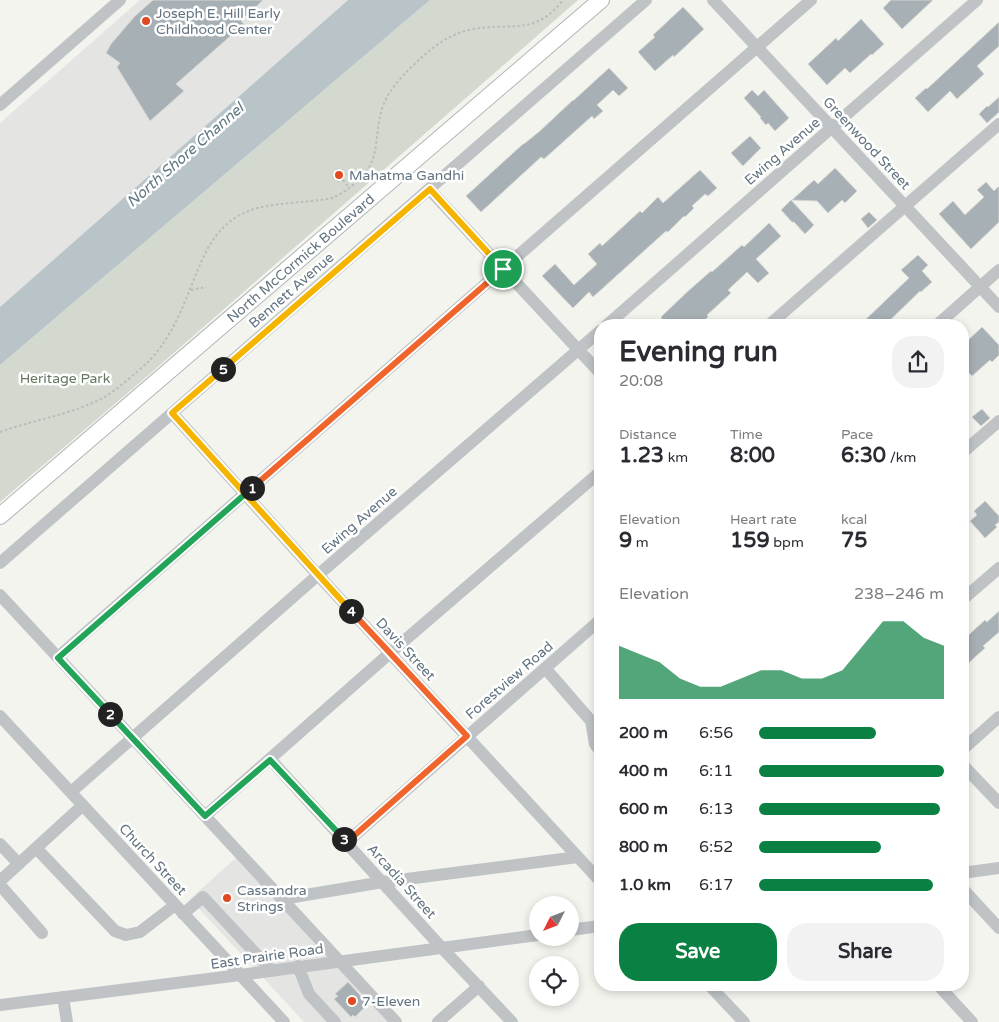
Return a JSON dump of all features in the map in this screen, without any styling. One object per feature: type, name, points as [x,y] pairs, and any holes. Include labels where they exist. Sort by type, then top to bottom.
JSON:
[{"type":"main road","name":"North McCormick Boulevard","points":[[0,516],[601,0]]},
{"type":"street","points":[[0,104],[120,0]]},
{"type":"street","name":"Bennett Avenue","points":[[0,563],[646,0]]},
{"type":"street","name":"Greenwood Street","points":[[713,0],[999,307]]},
{"type":"street","points":[[58,658],[810,0]]},
{"type":"street","name":"Ewing Avenue","points":[[614,319],[977,0]]},
{"type":"street","points":[[775,319],[999,124]]},
{"type":"street","points":[[430,189],[594,366]]},
{"type":"street","points":[[943,319],[999,270]]},
{"type":"street","name":"Ewing Avenue","points":[[71,792],[594,336]]},
{"type":"street","name":"Davis Street","points":[[172,413],[318,575],[594,874]]},
{"type":"street","points":[[969,447],[999,421]]},
{"type":"street","points":[[205,816],[594,477]]},
{"type":"street","points":[[969,594],[999,568]]},
{"type":"street","points":[[0,595],[340,961],[393,1021]]},
{"type":"street","name":"Forestview Road","points":[[347,842],[594,625]]},
{"type":"street","points":[[545,668],[591,721],[594,738]]},
{"type":"street","name":"Church Street","points":[[0,716],[284,1022]]},
{"type":"street","points":[[969,744],[999,717]]},
{"type":"street","name":"Arcadia Street","points":[[270,760],[512,1022]]},
{"type":"street","points":[[969,772],[999,804]]},
{"type":"street","points":[[0,881],[83,805]]},
{"type":"street","points":[[0,844],[19,864]]},
{"type":"street","points":[[36,848],[115,931],[126,935],[140,932],[203,897],[271,970]]},
{"type":"street","points":[[282,899],[383,882],[578,857]]},
{"type":"street","points":[[969,873],[999,868]]},
{"type":"street","points":[[0,885],[42,933]]},
{"type":"street","points":[[969,896],[999,928]]},
{"type":"street","points":[[579,929],[594,927]]},
{"type":"street","name":"East Prairie Road","points":[[0,1005],[529,936]]},
{"type":"street","points":[[298,966],[309,994],[336,1022]]},
{"type":"street","points":[[438,1022],[479,986]]},
{"type":"street","points":[[715,991],[744,1022]]},
{"type":"street","points":[[944,991],[972,1022]]},
{"type":"street","points":[[63,997],[67,1022]]},
{"type":"path","points":[[0,432],[91,403],[115,389],[136,373],[158,350],[178,318],[208,246],[224,227],[242,214],[255,209],[333,198],[349,188],[370,166],[374,155],[380,118],[392,90],[405,74],[440,43],[470,29],[518,27],[540,21],[563,0]]},
{"type":"path","points":[[340,169],[343,172],[345,176],[342,179],[334,178],[335,170],[340,169]]},
{"type":"path","points":[[342,179],[349,188]]},
{"type":"path","points":[[190,290],[206,288]]},
{"type":"shaded area","points":[[140,0],[348,0],[0,307],[0,123]]},
{"type":"shaded area","points":[[239,855],[395,1022],[304,1022],[190,899]]},
{"type":"green space","name":"Heritage Park","points":[[430,0],[578,0],[144,379],[0,502],[0,365]]},
{"type":"water","name":"North Shore Channel","points":[[348,0],[430,0],[0,365],[0,307]]},
{"type":"building","points":[[153,0],[263,0],[241,21],[244,24],[176,84],[184,91],[150,121],[117,67],[120,63],[106,53],[111,44],[135,16]]},
{"type":"building","points":[[891,0],[933,0],[902,29],[883,8]]},
{"type":"building","points":[[683,7],[704,29],[674,57],[673,55],[655,71],[638,52]]},
{"type":"building","points":[[861,19],[884,44],[850,73],[845,68],[827,85],[808,64],[836,38],[838,41]]},
{"type":"building","points":[[999,22],[999,46],[977,66],[984,74],[957,99],[950,91],[928,112],[915,98]]},
{"type":"building","points":[[609,68],[628,88],[619,96],[613,90],[597,105],[603,111],[594,119],[592,116],[544,159],[541,157],[481,212],[466,196]]},
{"type":"building","points":[[752,90],[758,96],[764,90],[789,118],[775,131],[768,123],[766,125],[744,98]]},
{"type":"building","points":[[999,97],[999,112],[987,123],[979,114]]},
{"type":"building","points":[[750,136],[761,148],[743,166],[731,153]]},
{"type":"building","points":[[835,168],[857,191],[845,203],[842,200],[828,213],[817,201],[792,200],[814,180],[818,184]]},
{"type":"building","points":[[700,170],[717,188],[708,196],[705,194],[692,206],[694,208],[685,217],[668,232],[666,231],[593,297],[589,292],[573,308],[542,276],[555,264],[574,285],[597,264],[588,254],[600,243],[602,246],[640,211],[642,213],[658,197],[663,203]]},
{"type":"building","points":[[986,182],[994,191],[999,186],[999,222],[971,249],[939,214],[953,201],[965,215],[984,197],[977,190]]},
{"type":"building","points":[[791,200],[814,225],[805,234],[781,210]]},
{"type":"building","points":[[869,212],[877,220],[868,228],[861,219]]},
{"type":"building","points":[[769,223],[781,236],[756,259],[769,273],[758,283],[747,272],[728,290],[731,293],[707,315],[708,317],[706,319],[661,319],[711,271],[742,245],[744,247]]},
{"type":"building","points":[[918,255],[928,265],[922,271],[932,282],[891,319],[866,319],[909,278],[901,270]]},
{"type":"building","points":[[982,327],[999,345],[999,355],[992,362],[990,360],[972,376],[969,373],[969,339]]},
{"type":"building","points":[[982,409],[990,418],[981,426],[972,417]]},
{"type":"building","points":[[985,501],[999,516],[999,522],[995,525],[997,527],[985,538],[970,521],[977,515],[974,511]]},
{"type":"building","points":[[999,611],[999,632],[983,646],[985,648],[969,663],[969,635],[985,620],[987,622]]},
{"type":"building","name":"7-Eleven","points":[[348,982],[368,1004],[355,1017],[353,1015],[351,1017],[334,999],[338,996],[335,994]]},
{"type":"place","name":"Joseph E. Hill Early Childhood Center","points":[[146,21]]},
{"type":"place","name":"Mahatma Gandhi","points":[[339,175]]},
{"type":"place","name":"Cassandra Strings","points":[[227,898]]},
{"type":"place","name":"7-Eleven","points":[[352,1001]]},
{"type":"route","points":[[503,269],[245,494],[58,658],[205,816],[270,760],[347,842],[467,736],[318,575],[245,494],[208,454],[172,413],[430,189],[503,269]]}]
